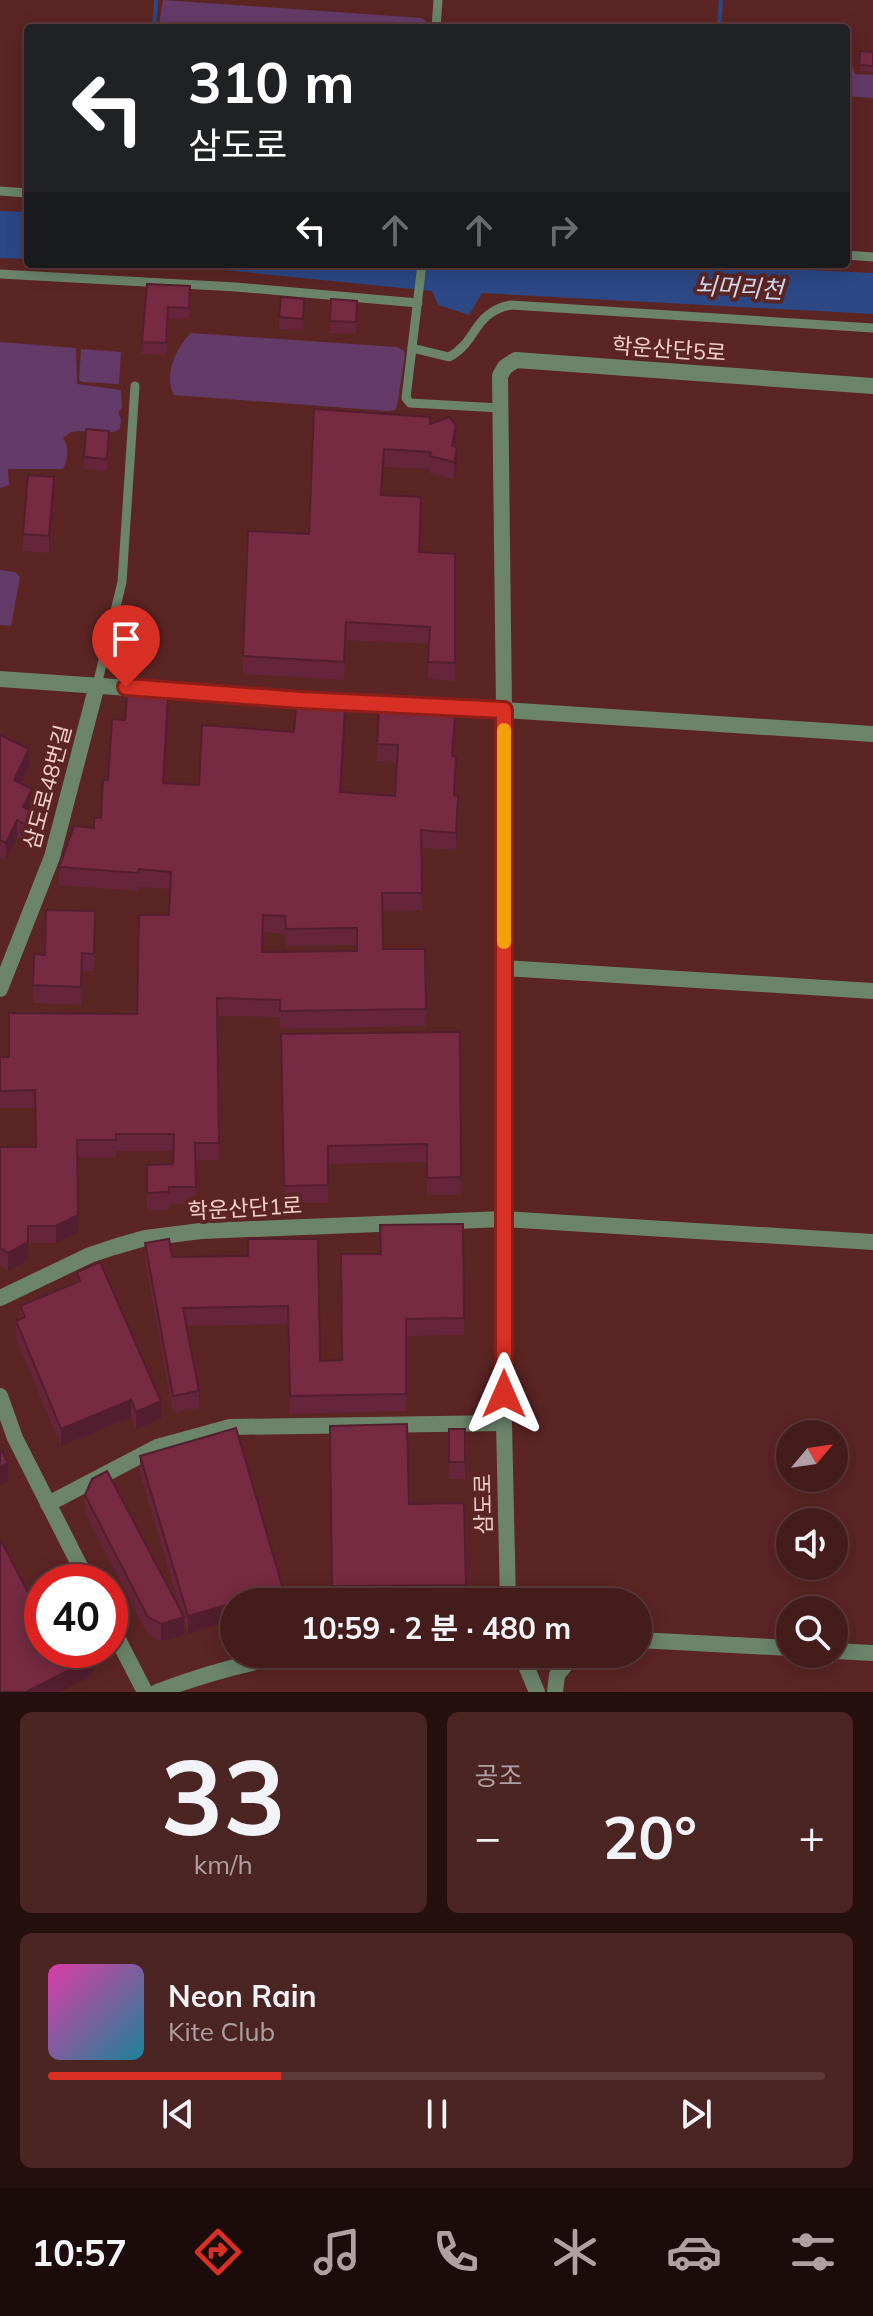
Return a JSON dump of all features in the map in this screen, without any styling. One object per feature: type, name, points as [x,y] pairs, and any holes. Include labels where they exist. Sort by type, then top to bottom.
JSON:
[{"type":"street","name":"학운산단5로","points":[[504,710],[500,376],[505,367],[516,360],[873,386]]},
{"type":"street","points":[[0,679],[873,734]]},
{"type":"street","name":"삼도로48번길","points":[[0,989],[52,857],[97,685]]},
{"type":"street","name":"삼도로","points":[[504,710],[504,1423],[508,1588]]},
{"type":"street","points":[[504,968],[873,991]]},
{"type":"street","name":"학운산단1로","points":[[0,1298],[90,1255],[145,1238],[177,1233],[504,1219],[873,1242]]},
{"type":"street","points":[[0,1396],[15,1438],[79,1564]]},
{"type":"street","points":[[48,1504],[157,1447],[230,1427],[504,1423]]},
{"type":"street","points":[[652,1641],[776,1647]]},
{"type":"street","points":[[848,1652],[873,1653]]},
{"type":"street","points":[[128,1659],[145,1692]]},
{"type":"street","points":[[157,1692],[224,1668]]},
{"type":"street","points":[[527,1668],[537,1692]]},
{"type":"street","points":[[555,1692],[557,1675],[563,1668]]},
{"type":"lane","points":[[436,24],[438,0]]},
{"type":"lane","points":[[0,191],[24,193]]},
{"type":"lane","points":[[850,255],[873,257]]},
{"type":"lane","points":[[422,268],[406,398],[410,403],[500,408]]},
{"type":"lane","points":[[0,274],[236,287],[418,303]]},
{"type":"lane","points":[[412,348],[449,357],[458,352],[488,313],[511,305],[873,328]]},
{"type":"lane","points":[[97,685],[122,582],[135,386]]},
{"type":"shaded area","points":[[163,0],[421,18],[426,21],[426,24],[159,24]]},
{"type":"shaded area","points":[[850,59],[855,74],[873,75],[873,98],[850,96]]},
{"type":"shaded area","points":[[191,333],[397,347],[405,355],[397,406],[395,410],[388,411],[174,395],[170,379],[173,362],[180,346]]},
{"type":"shaded area","points":[[0,342],[76,348],[77,384],[121,390],[122,408],[118,412],[120,429],[114,432],[71,432],[63,438],[67,454],[63,469],[8,469],[9,485],[0,488]]},
{"type":"shaded area","points":[[81,349],[121,352],[119,384],[79,380]]},
{"type":"shaded area","points":[[0,570],[15,572],[20,577],[11,626],[0,625]]},
{"type":"water","points":[[0,211],[24,212],[24,259],[0,258]]},
{"type":"water","name":"뇌머리천","points":[[203,268],[767,268],[873,273],[873,314],[482,293],[469,315],[438,305],[432,291]]},
{"type":"building","points":[[860,51],[873,52],[873,66],[859,65]]},
{"type":"building","points":[[147,284],[190,286],[189,308],[168,307],[166,343],[142,342]]},
{"type":"building","points":[[281,297],[304,299],[303,319],[279,317]]},
{"type":"building","points":[[331,299],[357,301],[356,322],[330,321]]},
{"type":"building","points":[[314,409],[430,417],[430,424],[449,417],[456,425],[452,445],[457,448],[454,462],[430,456],[431,452],[384,449],[381,495],[421,497],[419,552],[455,554],[455,663],[428,662],[430,627],[346,622],[344,662],[243,656],[248,531],[309,534]]},
{"type":"building","points":[[86,429],[109,431],[107,459],[84,457]]},
{"type":"building","points":[[28,475],[54,477],[49,536],[23,534]]},
{"type":"building","points":[[127,693],[168,696],[163,783],[199,785],[202,725],[294,732],[296,706],[345,708],[340,792],[395,796],[398,745],[377,744],[379,711],[455,716],[452,756],[456,757],[456,833],[421,830],[422,893],[382,893],[383,949],[425,949],[426,1009],[280,1011],[280,1000],[217,998],[219,1143],[195,1143],[196,1187],[169,1187],[169,1192],[147,1193],[147,1165],[173,1164],[174,1134],[116,1134],[116,1140],[77,1140],[78,1215],[56,1226],[28,1226],[28,1242],[8,1253],[0,1248],[0,1147],[36,1147],[35,1090],[0,1091],[0,1057],[9,1057],[9,1013],[137,1014],[139,915],[169,915],[171,872],[139,869],[138,873],[59,867],[74,826],[94,828],[94,818],[101,818],[103,780],[108,780],[112,719],[125,720]],"holes":[[[263,915],[285,916],[286,929],[357,928],[357,951],[262,952]]]},
{"type":"building","points":[[0,735],[29,749],[14,780],[32,789],[23,807],[40,815],[33,829],[17,820],[6,843],[0,840]]},
{"type":"building","points":[[46,910],[95,911],[94,954],[82,953],[81,987],[33,985],[34,954],[45,955]]},
{"type":"building","points":[[460,1032],[461,1177],[427,1178],[427,1144],[328,1146],[328,1185],[284,1186],[281,1034]]},
{"type":"building","points":[[463,1224],[464,1318],[406,1319],[406,1394],[290,1396],[288,1306],[183,1308],[199,1391],[173,1396],[145,1243],[169,1239],[172,1257],[248,1256],[248,1239],[318,1239],[320,1361],[342,1360],[341,1254],[381,1254],[380,1225]]},
{"type":"building","points":[[100,1262],[161,1401],[136,1412],[131,1400],[61,1429],[16,1321],[25,1317],[20,1306],[80,1281],[77,1272]]},
{"type":"building","points":[[407,1424],[409,1504],[464,1503],[466,1585],[332,1586],[330,1426]]},
{"type":"building","points":[[236,1428],[283,1588],[220,1588],[220,1607],[188,1616],[140,1456]]},
{"type":"building","points":[[449,1429],[465,1429],[465,1462],[449,1462]]},
{"type":"building","points":[[0,1447],[8,1463],[0,1467]]},
{"type":"building","points":[[107,1471],[184,1617],[161,1624],[148,1617],[128,1579],[128,1564],[120,1564],[85,1495],[92,1479]]},
{"type":"building","points":[[0,1539],[24,1585],[24,1668],[73,1668],[26,1692],[0,1692]]},
{"type":"waterway","points":[[154,24],[156,0]]},
{"type":"waterway","points":[[719,24],[721,0]]},
{"type":"slow traffic","points":[[504,730],[504,942]]},
{"type":"route","points":[[126,687],[504,710],[504,1394]]}]
